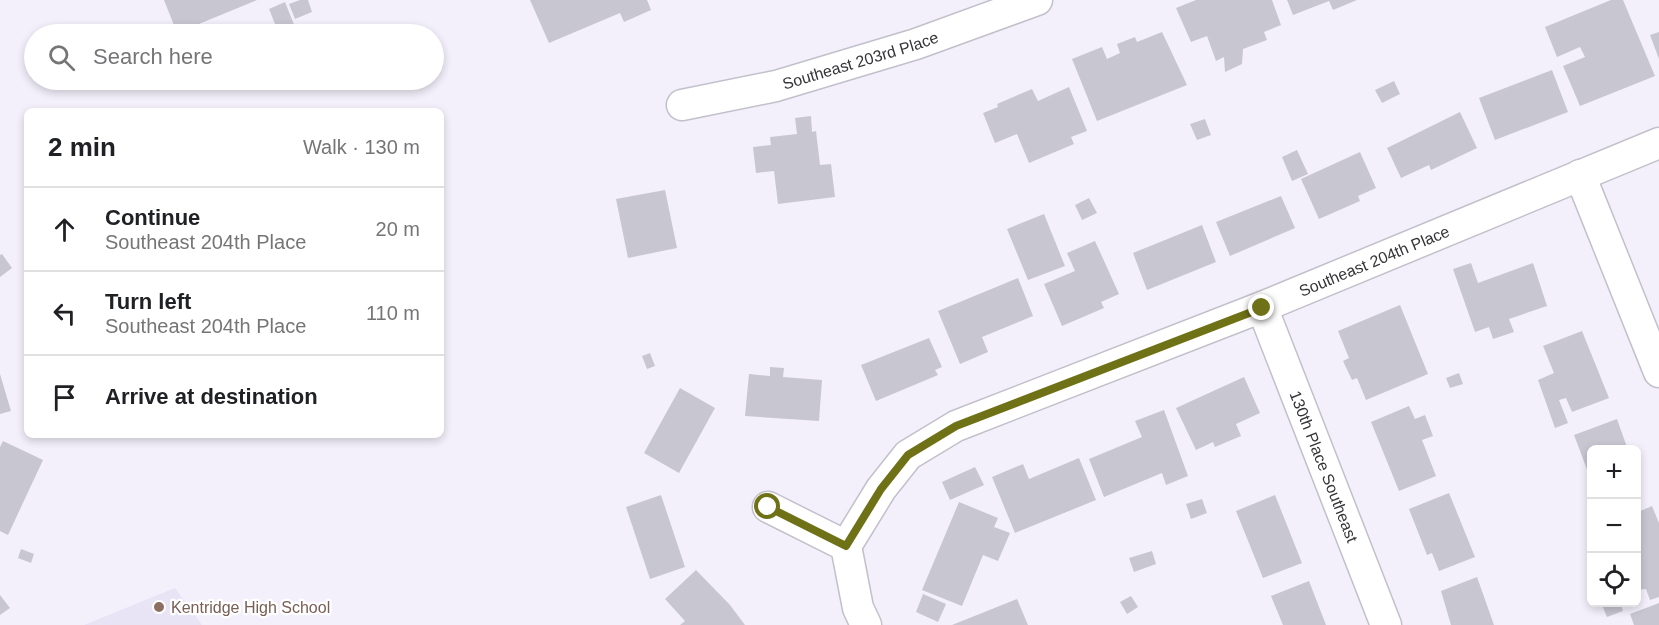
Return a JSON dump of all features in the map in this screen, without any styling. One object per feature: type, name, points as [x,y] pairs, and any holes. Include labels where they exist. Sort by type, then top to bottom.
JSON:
[{"type":"street","name":"Southeast 203rd Place","points":[[682,105],[776,86],[916,44],[1037,0]]},
{"type":"street","name":"Southeast 204th Place","points":[[846,546],[881,489],[908,455],[956,426],[1262,308],[1659,143]]},
{"type":"street","points":[[1580,175],[1659,372]]},
{"type":"street","name":"130th Place Southeast","points":[[1262,308],[1386,625]]},
{"type":"street","points":[[768,507],[846,546],[858,608],[866,625]]},
{"type":"shaded area","name":"Kentridge High School","points":[[175,588],[202,625],[84,625]]},
{"type":"building","points":[[164,0],[257,0],[199,24],[173,24]]},
{"type":"building","points":[[308,0],[312,12],[295,19],[289,4]]},
{"type":"building","points":[[530,0],[647,0],[651,10],[624,22],[620,13],[549,43]]},
{"type":"building","points":[[1196,0],[1272,0],[1281,25],[1264,32],[1267,40],[1243,49],[1242,64],[1225,72],[1224,57],[1216,61],[1207,36],[1191,42],[1176,8]]},
{"type":"building","points":[[1287,0],[1357,0],[1333,10],[1329,1],[1293,15]]},
{"type":"building","points":[[1611,0],[1623,0],[1655,76],[1580,106],[1563,66],[1585,57],[1580,47],[1557,57],[1545,27]]},
{"type":"building","points":[[285,2],[294,24],[275,24],[269,9]]},
{"type":"building","points":[[1162,32],[1187,85],[1097,121],[1072,59],[1102,47],[1107,59],[1120,53],[1117,44],[1135,37],[1137,42]]},
{"type":"building","points":[[1659,32],[1659,59],[1650,35]]},
{"type":"building","points":[[1552,70],[1568,112],[1495,140],[1479,98]]},
{"type":"building","points":[[1394,81],[1400,94],[1382,103],[1375,90]]},
{"type":"building","points":[[1069,87],[1087,131],[1071,137],[1074,144],[1029,163],[1017,134],[995,143],[983,113],[998,107],[997,104],[1032,89],[1038,101]]},
{"type":"building","points":[[1460,112],[1477,148],[1431,170],[1429,165],[1401,178],[1387,148]]},
{"type":"building","points":[[811,116],[812,132],[816,131],[820,165],[831,164],[835,197],[778,204],[774,171],[756,173],[753,147],[771,145],[770,137],[797,134],[795,118]]},
{"type":"building","points":[[1205,119],[1211,135],[1197,140],[1190,124]]},
{"type":"building","points":[[1297,150],[1308,174],[1292,181],[1282,157]]},
{"type":"building","points":[[1360,152],[1376,188],[1358,196],[1360,201],[1319,219],[1301,179]]},
{"type":"building","points":[[665,190],[677,248],[628,258],[616,199]]},
{"type":"building","points":[[1281,196],[1295,228],[1230,256],[1216,222]]},
{"type":"building","points":[[1089,198],[1097,213],[1082,220],[1075,205]]},
{"type":"building","points":[[1044,214],[1065,266],[1028,280],[1007,229]]},
{"type":"building","points":[[1202,225],[1216,262],[1147,290],[1133,253]]},
{"type":"building","points":[[1095,241],[1119,294],[1101,302],[1104,308],[1062,326],[1044,284],[1075,271],[1067,253]]},
{"type":"building","points":[[2,254],[12,268],[0,277],[0,255]]},
{"type":"building","points":[[1471,263],[1478,283],[1533,263],[1547,306],[1509,319],[1514,332],[1493,339],[1489,327],[1475,332],[1453,269]]},
{"type":"building","points":[[1018,278],[1033,316],[982,337],[988,352],[960,364],[938,311]]},
{"type":"building","points":[[1400,305],[1428,374],[1366,400],[1357,378],[1352,380],[1343,361],[1349,358],[1338,331]]},
{"type":"building","points":[[1582,331],[1609,398],[1572,412],[1566,398],[1559,400],[1568,423],[1555,428],[1538,380],[1554,373],[1543,346]]},
{"type":"building","points":[[929,338],[942,367],[935,370],[938,375],[876,401],[861,365]]},
{"type":"building","points":[[650,353],[655,366],[647,369],[642,356]]},
{"type":"building","points":[[770,367],[784,368],[783,377],[822,380],[819,421],[745,416],[749,374],[770,376]]},
{"type":"building","points":[[1459,373],[1463,384],[1450,388],[1446,378]]},
{"type":"building","points":[[0,374],[11,411],[0,414]]},
{"type":"building","points":[[1244,377],[1260,413],[1236,424],[1241,436],[1215,447],[1213,442],[1196,450],[1176,408]]},
{"type":"building","points":[[680,388],[715,408],[679,473],[644,453]]},
{"type":"building","points":[[1409,406],[1415,419],[1425,415],[1433,436],[1422,440],[1436,476],[1399,491],[1371,422]]},
{"type":"building","points":[[1164,410],[1188,476],[1166,485],[1162,473],[1104,497],[1089,459],[1142,437],[1135,421]]},
{"type":"building","points":[[1617,419],[1626,445],[1587,445],[1587,469],[1574,435]]},
{"type":"building","points":[[3,441],[43,460],[8,535],[0,531],[0,447]]},
{"type":"building","points":[[1079,458],[1096,500],[1015,533],[992,477],[1023,464],[1029,479]]},
{"type":"building","points":[[975,467],[984,485],[950,500],[942,482]]},
{"type":"building","points":[[1449,493],[1475,557],[1439,571],[1432,553],[1427,555],[1409,509]]},
{"type":"building","points":[[661,495],[685,567],[650,579],[626,507]]},
{"type":"building","points":[[1275,495],[1302,563],[1263,578],[1236,511]]},
{"type":"building","points":[[1202,499],[1207,513],[1191,519],[1186,504]]},
{"type":"building","points":[[959,502],[998,518],[994,527],[1010,533],[998,561],[983,555],[962,606],[922,590]]},
{"type":"building","points":[[1652,506],[1659,523],[1659,597],[1650,600],[1646,589],[1641,590],[1641,511]]},
{"type":"building","points":[[21,549],[34,554],[31,563],[18,558]]},
{"type":"building","points":[[1152,551],[1156,564],[1134,572],[1129,558]]},
{"type":"building","points":[[696,570],[730,605],[745,625],[680,625],[685,621],[665,599]]},
{"type":"building","points":[[1477,577],[1494,625],[1451,625],[1441,591]]},
{"type":"building","points":[[1309,581],[1326,625],[1283,625],[1271,596]]},
{"type":"building","points":[[923,594],[946,604],[938,622],[916,612]]},
{"type":"building","points":[[0,595],[10,608],[0,615]]},
{"type":"building","points":[[1131,596],[1138,607],[1127,614],[1120,602]]},
{"type":"building","points":[[1017,599],[1028,625],[952,625]]},
{"type":"building","points":[[1659,603],[1659,625],[1634,625],[1630,614]]},
{"type":"building","points":[[1603,607],[1622,607],[1623,611],[1607,617]]},
{"type":"place","name":"Kentridge High School","points":[[159,607]]},
{"type":"route","points":[[768,507],[846,546],[881,489],[908,455],[956,426],[1262,308]]}]
